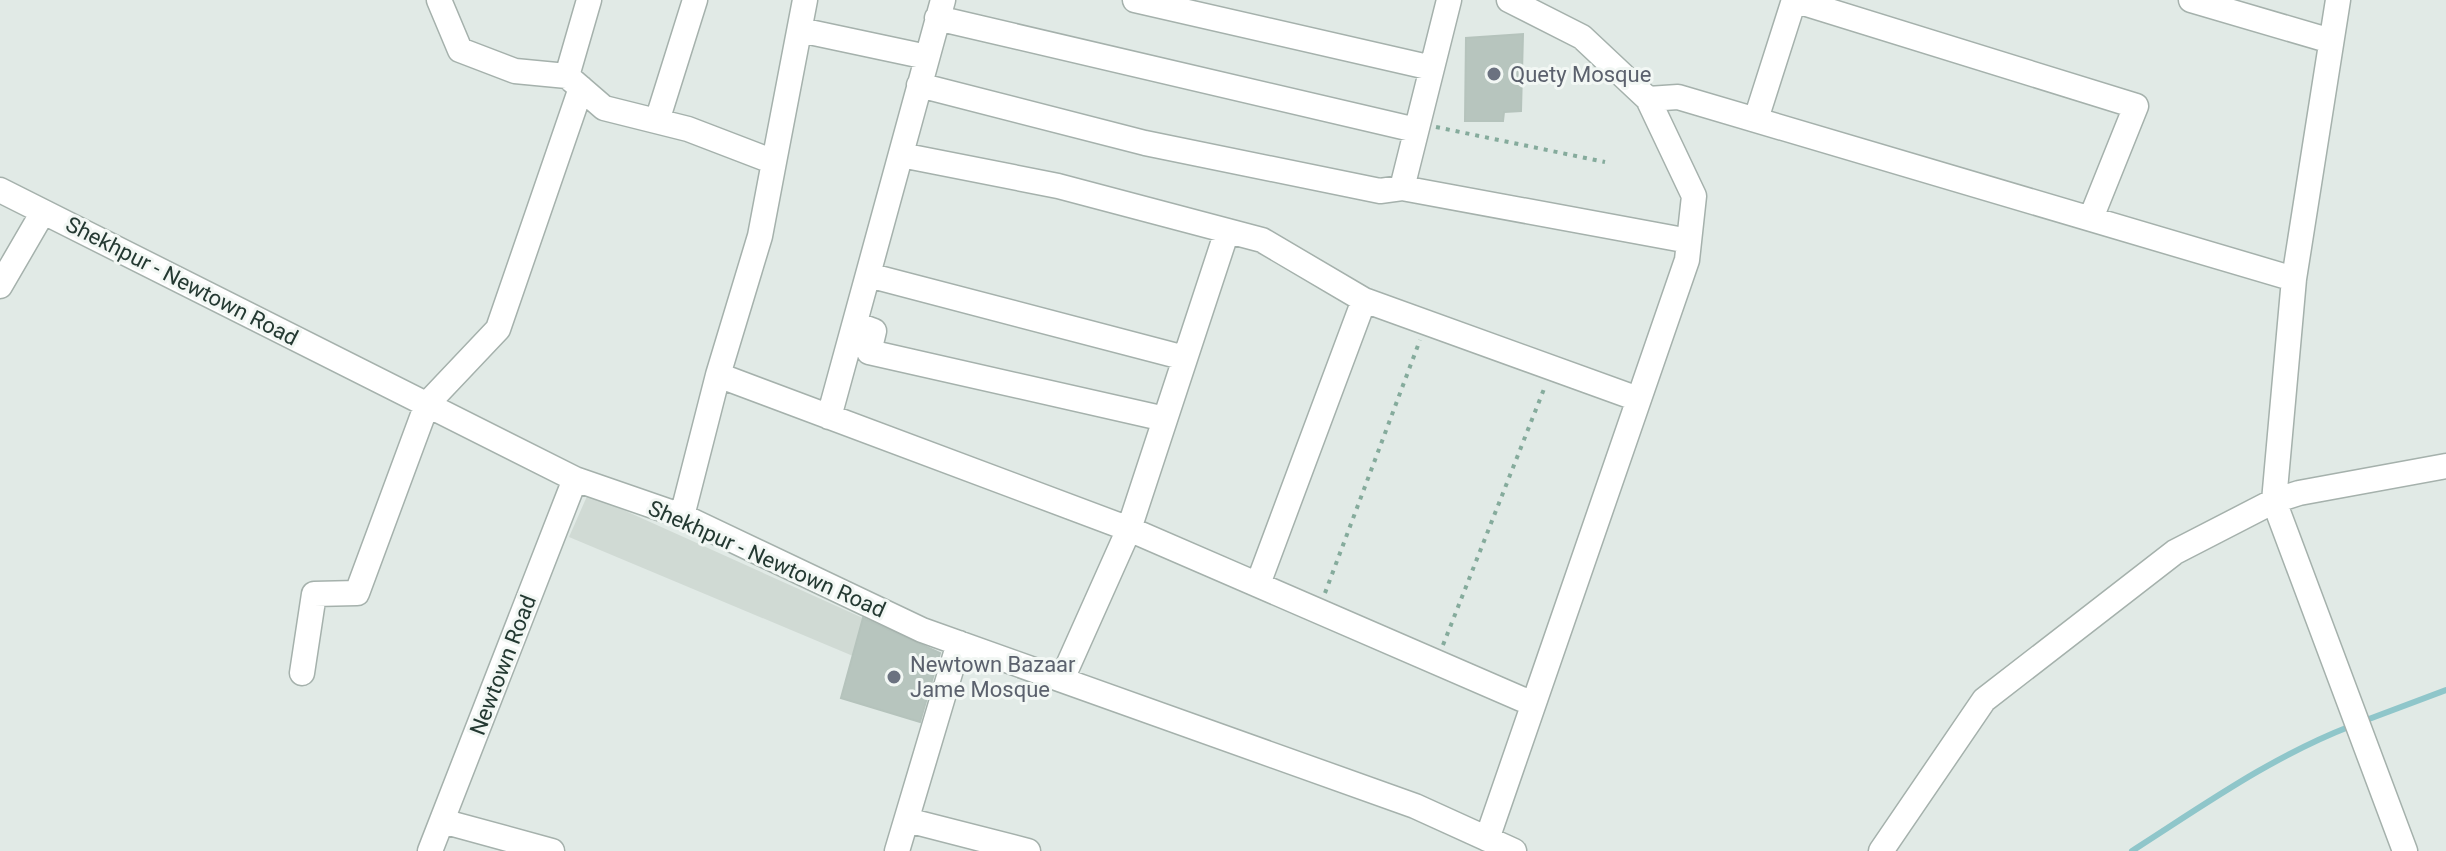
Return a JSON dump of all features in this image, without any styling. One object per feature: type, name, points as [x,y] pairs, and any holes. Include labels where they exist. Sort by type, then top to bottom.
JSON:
[{"type":"street","points":[[439,0],[460,50],[515,71],[574,82],[604,108],[688,129],[774,162]]},
{"type":"street","points":[[302,673],[314,594],[357,593],[427,404],[498,329],[574,82],[589,0]]},
{"type":"street","points":[[657,121],[695,0]]},
{"type":"street","points":[[682,516],[718,375],[760,236],[805,0]]},
{"type":"street","points":[[1135,0],[1432,68]]},
{"type":"street","points":[[1402,188],[1449,0]]},
{"type":"street","points":[[1487,839],[1687,260],[1694,196],[1648,99],[1582,37],[1509,0]]},
{"type":"street","points":[[1756,119],[1794,0],[2136,106],[2091,218]]},
{"type":"street","points":[[2191,0],[2331,41]]},
{"type":"street","points":[[2338,0],[2294,279],[2274,501],[2347,703],[2405,851]]},
{"type":"street","points":[[829,417],[940,9],[1417,126]]},
{"type":"street","points":[[800,30],[927,57]]},
{"type":"street","points":[[919,85],[1145,143],[1380,191],[1402,188],[1689,241]]},
{"type":"street","points":[[1648,99],[1678,97],[2294,279]]},
{"type":"street","points":[[901,155],[1058,186],[1262,240],[1364,300],[1638,399]]},
{"type":"street","name":"Shekhpur - Newtown Road","points":[[0,190],[575,479],[682,516],[922,630],[1415,806],[1514,851]]},
{"type":"street","points":[[0,286],[43,212]]},
{"type":"street","points":[[1062,679],[1129,529],[1227,231]]},
{"type":"street","points":[[868,275],[1185,358]]},
{"type":"street","points":[[1258,584],[1364,300]]},
{"type":"street","points":[[855,324],[874,331],[869,352],[1165,419]]},
{"type":"street","points":[[718,375],[1129,529],[1533,704]]},
{"type":"street","points":[[1881,851],[1984,700],[2175,552],[2274,501],[2299,493],[2446,466]]},
{"type":"street","name":"Newtown Road","points":[[430,851],[575,479]]},
{"type":"street","points":[[897,851],[959,643]]},
{"type":"street","points":[[907,820],[1028,851]]},
{"type":"street","points":[[442,821],[552,851]]},
{"type":"path","points":[[1417,126],[1605,162]]},
{"type":"path","points":[[1318,611],[1427,322]]},
{"type":"path","points":[[1436,662],[1552,368]]},
{"type":"shaded area","points":[[588,494],[863,618],[853,656],[569,537]]},
{"type":"building","name":"Quety Mosque","points":[[1523,34],[1521,111],[1504,112],[1503,121],[1465,121],[1466,38]]},
{"type":"building","name":"Newtown Bazaar Jame Mosque","points":[[863,618],[940,653],[920,722],[841,698]]},
{"type":"waterway","points":[[2361,722],[2446,690]]},
{"type":"waterway","points":[[2132,851],[2266,767],[2351,726]]},
{"type":"place","name":"Quety Mosque","points":[[1494,74]]},
{"type":"place","name":"Newtown Bazaar Jame Mosque","points":[[894,677]]}]
